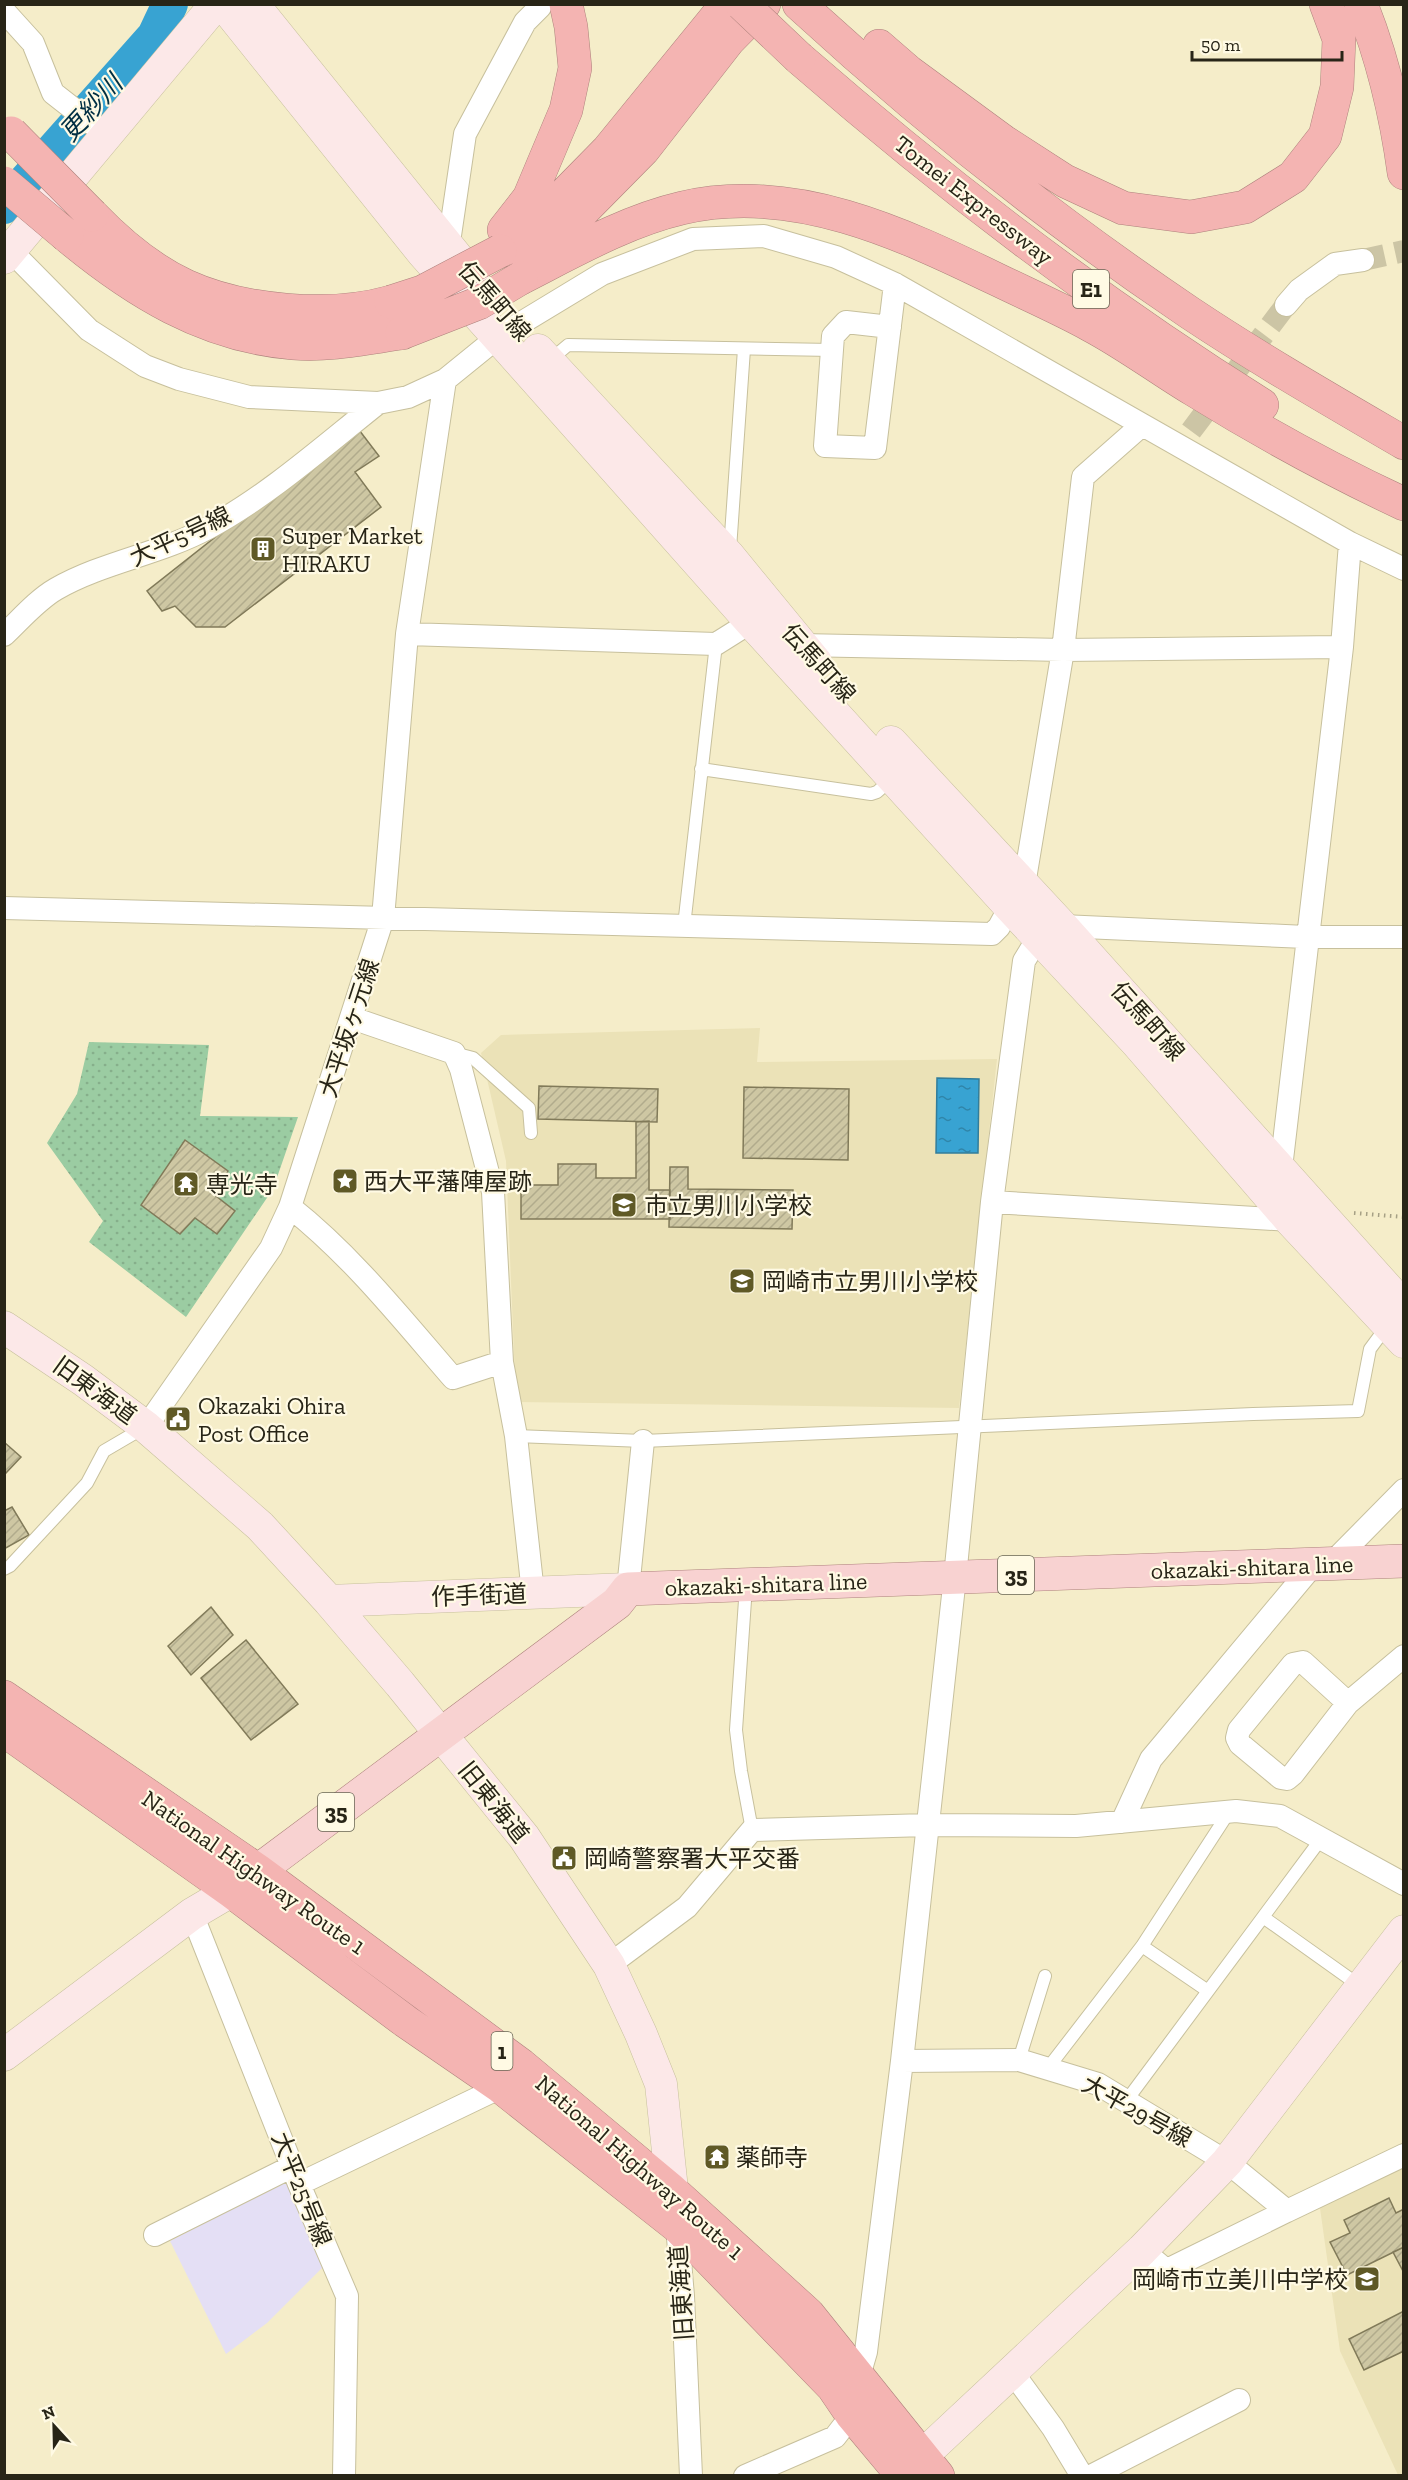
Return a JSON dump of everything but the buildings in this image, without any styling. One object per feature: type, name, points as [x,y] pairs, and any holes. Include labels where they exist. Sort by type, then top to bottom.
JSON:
[{"type":"highway","points":[[4,183],[106,269],[158,302],[206,324],[246,336],[294,344],[346,342],[402,333],[476,293],[552,207],[608,150],[728,4]]},
{"type":"highway","name":"Tomei Expressway","points":[[742,4],[879,127],[986,213],[1128,316],[1225,382],[1404,493]]},
{"type":"highway","points":[[507,259],[563,231],[591,205],[643,150],[728,41],[764,4]]},
{"type":"highway","name":"Tomei Expressway","points":[[799,4],[832,16],[889,85],[988,166],[1078,235],[1191,314],[1404,443]]},
{"type":"highway","points":[[832,16],[1003,141],[1065,181],[1124,208],[1191,217],[1245,207],[1293,177],[1324,136],[1337,87],[1339,39],[1326,4]]},
{"type":"highway","points":[[1361,4],[1378,46],[1389,85],[1404,173]]},
{"type":"highway","points":[[507,259],[529,198],[566,110],[575,68],[571,27],[538,10]]},
{"type":"highway","points":[[8,130],[118,242],[145,263],[186,286],[222,298],[272,308],[329,311],[369,308],[422,292],[441,259],[507,259],[610,233],[682,208],[738,202],[798,204],[862,221],[949,256],[1091,326],[1194,391],[1334,472],[1404,504]]},
{"type":"highway","name":"National Highway Route 1","points":[[4,1697],[257,1870],[521,2065],[671,2190],[808,2314],[859,2376],[917,2471]]},
{"type":"highway","name":"National Highway Route 1","points":[[4,1730],[501,2087],[677,2226],[832,2387],[852,2415],[917,2471]]},
{"type":"main road","name":"okazaki-shitara line","points":[[628,1589],[1404,1562]]},
{"type":"main road","name":"35","points":[[231,1891],[617,1603],[628,1589]]},
{"type":"street","points":[[216,4],[8,255],[89,330],[145,366],[179,379],[249,397],[378,403],[408,397],[445,380],[507,332],[602,274],[693,239],[764,236],[836,257],[895,284],[1142,425],[1187,439],[1350,543],[1404,569]]},
{"type":"street","points":[[223,4],[441,259],[507,332]]},
{"type":"street","name":"伝馬町線","points":[[253,4],[441,259]]},
{"type":"street","points":[[441,259],[465,134],[538,10]]},
{"type":"street","points":[[4,11],[33,43],[53,93],[108,136]]},
{"type":"street","points":[[1286,304],[1299,290],[1335,264],[1363,260]]},
{"type":"street","points":[[890,327],[846,322],[833,336],[825,446],[875,448],[890,327],[895,284]]},
{"type":"street","name":"伝馬町線","points":[[507,332],[548,362],[729,556],[800,645],[1017,896],[1281,1168],[1304,1215]]},
{"type":"street","name":"伝馬町線","points":[[507,332],[751,622],[893,777],[1017,896]]},
{"type":"street","name":"大平坂ヶ元線","points":[[146,1427],[271,1248],[290,1207],[383,918],[407,634],[445,380]]},
{"type":"street","name":"大平5号線","points":[[4,635],[53,591],[79,577],[147,555],[207,528],[245,505],[378,403]]},
{"type":"street","points":[[4,908],[992,934],[999,927],[1017,896],[1063,650],[1083,477],[1142,425]]},
{"type":"street","points":[[1281,1168],[1306,937],[1342,646],[1350,543]]},
{"type":"street","points":[[407,634],[716,644],[751,622]]},
{"type":"street","points":[[800,645],[1063,650],[1342,646]]},
{"type":"street","points":[[859,2376],[866,2352],[902,2061],[955,1576],[992,1202],[1024,961],[1050,932],[1404,937]]},
{"type":"street","name":"伝馬町線","points":[[1050,932],[1136,1042],[1304,1215],[1398,1325]]},
{"type":"street","points":[[352,1018],[454,1053],[461,1069],[493,1191],[502,1362],[516,1436],[534,1593]]},
{"type":"street","points":[[992,1202],[1304,1215]]},
{"type":"street","points":[[290,1207],[324,1234],[360,1271],[453,1378],[502,1362]]},
{"type":"street","name":"旧東海道","points":[[4,1327],[83,1380],[146,1427],[260,1526],[329,1601],[524,1837],[609,1965],[641,2034],[660,2084],[683,2296],[691,2475]]},
{"type":"street","points":[[628,1589],[643,1441]]},
{"type":"street","points":[[1122,1822],[1151,1759],[1322,1564],[1404,1490]]},
{"type":"street","name":"作手街道","points":[[329,1601],[628,1589]]},
{"type":"street","points":[[1348,1703],[1303,1662],[1299,1661],[1293,1664],[1239,1730],[1237,1738],[1240,1744],[1281,1778],[1287,1779],[1348,1703],[1404,1656]]},
{"type":"street","points":[[609,1965],[687,1907],[752,1830],[927,1825],[1076,1826],[1229,1812],[1280,1816],[1404,1884]]},
{"type":"street","points":[[4,2055],[192,1914],[231,1891]]},
{"type":"street","name":"大平25号線","points":[[192,1914],[347,2296],[344,2475]]},
{"type":"street","points":[[917,2471],[1014,2373],[1142,2250],[1227,2162],[1404,1931]]},
{"type":"street","name":"大平29号線","points":[[902,2061],[1019,2060],[1098,2084],[1227,2162],[1287,2211]]},
{"type":"street","points":[[154,2235],[501,2087]]},
{"type":"street","points":[[1142,2250],[1161,2266],[1169,2268],[1404,2155]]},
{"type":"street","points":[[1014,2373],[1053,2428],[1082,2475]]},
{"type":"street","points":[[1091,2475],[1239,2400]]},
{"type":"street","points":[[745,2475],[835,2437],[852,2415]]},
{"type":"lane","points":[[548,362],[568,345],[832,350]]},
{"type":"lane","points":[[729,556],[744,350]]},
{"type":"lane","points":[[684,926],[716,644]]},
{"type":"lane","points":[[701,769],[871,794],[877,792],[893,777]]},
{"type":"lane","points":[[454,1053],[473,1058],[529,1108],[531,1133]]},
{"type":"lane","points":[[516,1436],[643,1441],[1358,1411],[1370,1349],[1398,1325]]},
{"type":"lane","name":"大平坂ヶ元線","points":[[4,1569],[10,1566],[87,1483],[104,1451],[146,1427]]},
{"type":"lane","points":[[746,1585],[736,1730],[752,1830]]},
{"type":"lane","points":[[1048,2068],[1142,1946],[1229,1812]]},
{"type":"lane","points":[[1127,2100],[1321,1839]]},
{"type":"lane","points":[[1263,1917],[1361,1986]]},
{"type":"lane","points":[[1142,1946],[1208,1991]]},
{"type":"lane","points":[[1019,2060],[1045,1976]]},
{"type":"path","points":[[1304,1215],[1404,1217]]},
{"type":"shaded area","name":"岡崎市立男川小学校","points":[[760,1028],[757,1062],[997,1059],[959,1408],[516,1402],[506,1161],[481,1053],[501,1035]]},
{"type":"shaded area","name":"岡崎市立美川中学校","points":[[1403,2166],[1403,2475],[1398,2475],[1340,2351],[1320,2208]]},
{"type":"shaded area","points":[[292,2177],[323,2267],[267,2323],[226,2354],[170,2241]]},
{"type":"green space","points":[[89,1042],[209,1045],[200,1116],[298,1117],[273,1189],[186,1317],[89,1242],[103,1221],[47,1143],[77,1094]]},
{"type":"water","points":[[937,1078],[979,1079],[978,1153],[936,1153]]},
{"type":"waterway","name":"更紗川","points":[[4,206],[155,36],[170,4]]},
{"type":"tunnel","points":[[1363,260],[1404,251]]},
{"type":"tunnel","points":[[1191,431],[1286,305]]},
{"type":"place","name":"Super Market HIRAKU","points":[[263,549]]},
{"type":"place","name":"西大平藩陣屋跡","points":[[345,1181]]},
{"type":"place","name":"専光寺","points":[[186,1184]]},
{"type":"place","name":"市立男川小学校","points":[[624,1205]]},
{"type":"place","name":"岡崎市立男川小学校","points":[[742,1281]]},
{"type":"place","name":"Okazaki Ohira Post Office","points":[[178,1419]]},
{"type":"place","name":"岡崎警察署大平交番","points":[[564,1858]]},
{"type":"place","name":"薬師寺","points":[[717,2157]]},
{"type":"place","name":"岡崎市立美川中学校","points":[[1367,2279]]}]
